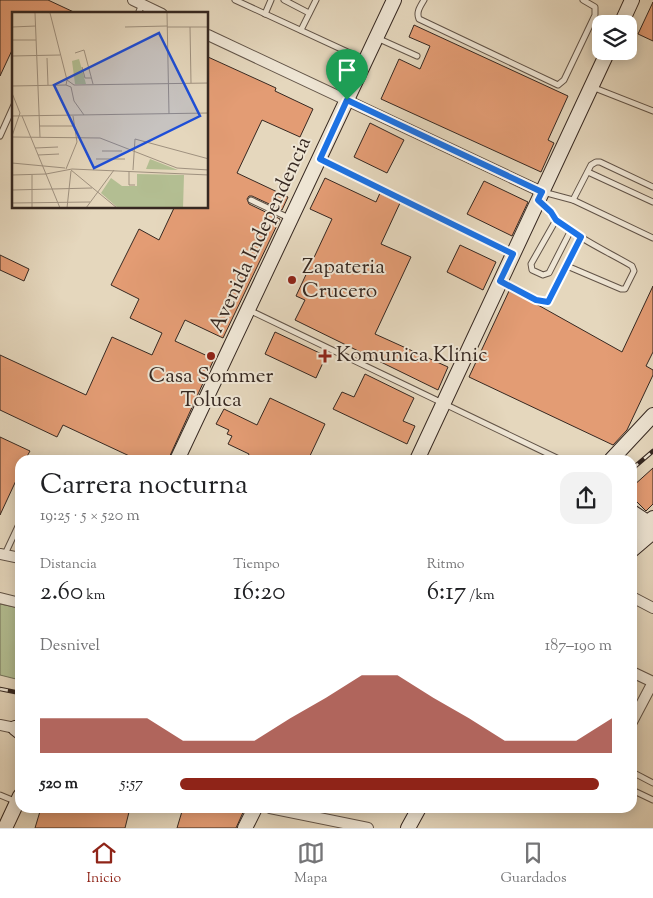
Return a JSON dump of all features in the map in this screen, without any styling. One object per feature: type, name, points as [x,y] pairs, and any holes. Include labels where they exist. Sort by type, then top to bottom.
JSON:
[{"type":"main road","name":"Avenida Independencia","points":[[179,455],[394,0]]},
{"type":"main road","points":[[625,15],[630,1]]},
{"type":"main road","points":[[419,455],[604,60]]},
{"type":"main road","points":[[616,455],[653,415]]},
{"type":"main road","points":[[637,515],[652,525]]},
{"type":"main road","points":[[637,533],[652,525]]},
{"type":"main road","points":[[637,544],[652,525]]},
{"type":"main road","points":[[5,828],[15,807]]},
{"type":"main road","points":[[245,828],[252,813]]},
{"type":"main road","points":[[408,828],[416,813]]},
{"type":"street","points":[[137,6],[156,12]]},
{"type":"street","points":[[209,35],[347,100],[540,196]]},
{"type":"street","points":[[2,554],[15,557]]},
{"type":"street","points":[[0,598],[15,602]]},
{"type":"street","points":[[637,600],[653,608]]},
{"type":"street","points":[[637,674],[653,682],[637,712]]},
{"type":"street","points":[[0,725],[15,728]]},
{"type":"street","points":[[287,813],[325,824],[368,828]]},
{"type":"lane","points":[[235,0],[366,60]]},
{"type":"lane","points":[[265,14],[271,0]]},
{"type":"lane","points":[[284,0],[310,13]]},
{"type":"lane","points":[[301,30],[316,0]]},
{"type":"lane","points":[[424,0],[418,10],[420,19],[558,85],[564,80],[595,15],[595,7],[583,0]]},
{"type":"lane","points":[[377,38],[416,56]]},
{"type":"lane","points":[[592,86],[653,111]]},
{"type":"lane","points":[[0,136],[12,109]]},
{"type":"lane","points":[[320,159],[513,254]]},
{"type":"lane","points":[[574,200],[593,163],[600,162],[653,187]]},
{"type":"lane","points":[[588,172],[653,202]]},
{"type":"lane","points":[[540,196],[574,200],[653,238]]},
{"type":"lane","points":[[540,196],[556,220],[581,237],[632,266],[634,272],[628,286],[625,289],[621,289],[567,266]]},
{"type":"lane","points":[[251,200],[291,219]]},
{"type":"lane","points":[[556,220],[531,264],[532,270],[543,275],[548,274],[571,230]]},
{"type":"lane","points":[[500,281],[536,300],[548,302],[581,237]]},
{"type":"lane","points":[[248,310],[550,455]]},
{"type":"lane","points":[[2,554],[15,531]]},
{"type":"lane","points":[[637,775],[653,783]]},
{"type":"lane","points":[[637,792],[653,800]]},
{"type":"lane","points":[[0,795],[15,798]]},
{"type":"green space","points":[[0,604],[15,607],[15,679],[0,675]]},
{"type":"building","points":[[0,0],[48,0],[74,12],[12,12],[12,50],[0,76]]},
{"type":"building","points":[[653,2],[653,41],[638,34]]},
{"type":"building","points":[[414,25],[568,96],[548,140],[554,143],[541,172],[381,99],[399,59],[420,69],[430,46],[409,37]]},
{"type":"building","points":[[209,57],[276,88],[275,91],[313,109],[300,137],[262,120],[237,173],[288,197],[282,210],[252,196],[249,196],[247,199],[249,204],[280,219],[223,338],[185,320],[175,341],[214,359],[170,455],[127,455],[63,425],[57,437],[0,410],[0,355],[86,395],[112,337],[152,355],[162,333],[130,318],[139,299],[111,285],[139,229],[159,240],[174,209],[209,209]]},
{"type":"building","points":[[370,123],[404,140],[387,173],[354,157]]},
{"type":"building","points":[[325,178],[376,202],[380,193],[400,203],[381,244],[411,257],[375,334],[448,367],[438,390],[295,320],[305,300],[296,296],[332,219],[310,209]]},
{"type":"building","points":[[484,181],[528,202],[512,236],[467,214]]},
{"type":"building","points":[[460,245],[496,262],[483,290],[447,272]]},
{"type":"building","points":[[0,255],[29,269],[24,281],[0,270]]},
{"type":"building","points":[[653,286],[653,352],[646,366],[653,370],[653,375],[627,430],[613,445],[469,377],[509,291],[622,352]]},
{"type":"building","points":[[275,332],[326,356],[316,378],[265,354]]},
{"type":"building","points":[[365,374],[414,398],[403,421],[415,426],[407,444],[333,409],[342,392],[354,397]]},
{"type":"building","points":[[270,398],[325,424],[310,455],[248,455],[228,444],[232,436],[227,434],[229,430],[216,424],[224,409],[257,425]]},
{"type":"building","points":[[0,437],[30,451],[28,455],[15,455],[15,483],[0,515]]},
{"type":"building","points":[[653,468],[653,504],[646,511],[637,502],[637,482]]},
{"type":"building","points":[[40,813],[129,813],[125,828],[35,828]]},
{"type":"building","points":[[182,813],[243,813],[236,828],[177,828]]},
{"type":"railway","points":[[637,465],[653,451]]},
{"type":"railway","points":[[0,689],[15,692]]},
{"type":"place","name":"Zapateria Crucero","points":[[292,280]]},
{"type":"place","name":"Casa Sommer Toluca","points":[[211,356]]},
{"type":"place","name":"Komunica Klinic","points":[[325,356]]},
{"type":"route","points":[[347,100],[542,192],[538,200],[551,212],[556,220],[581,237],[548,302],[536,300],[500,281],[513,254],[320,159],[347,100]]}]
